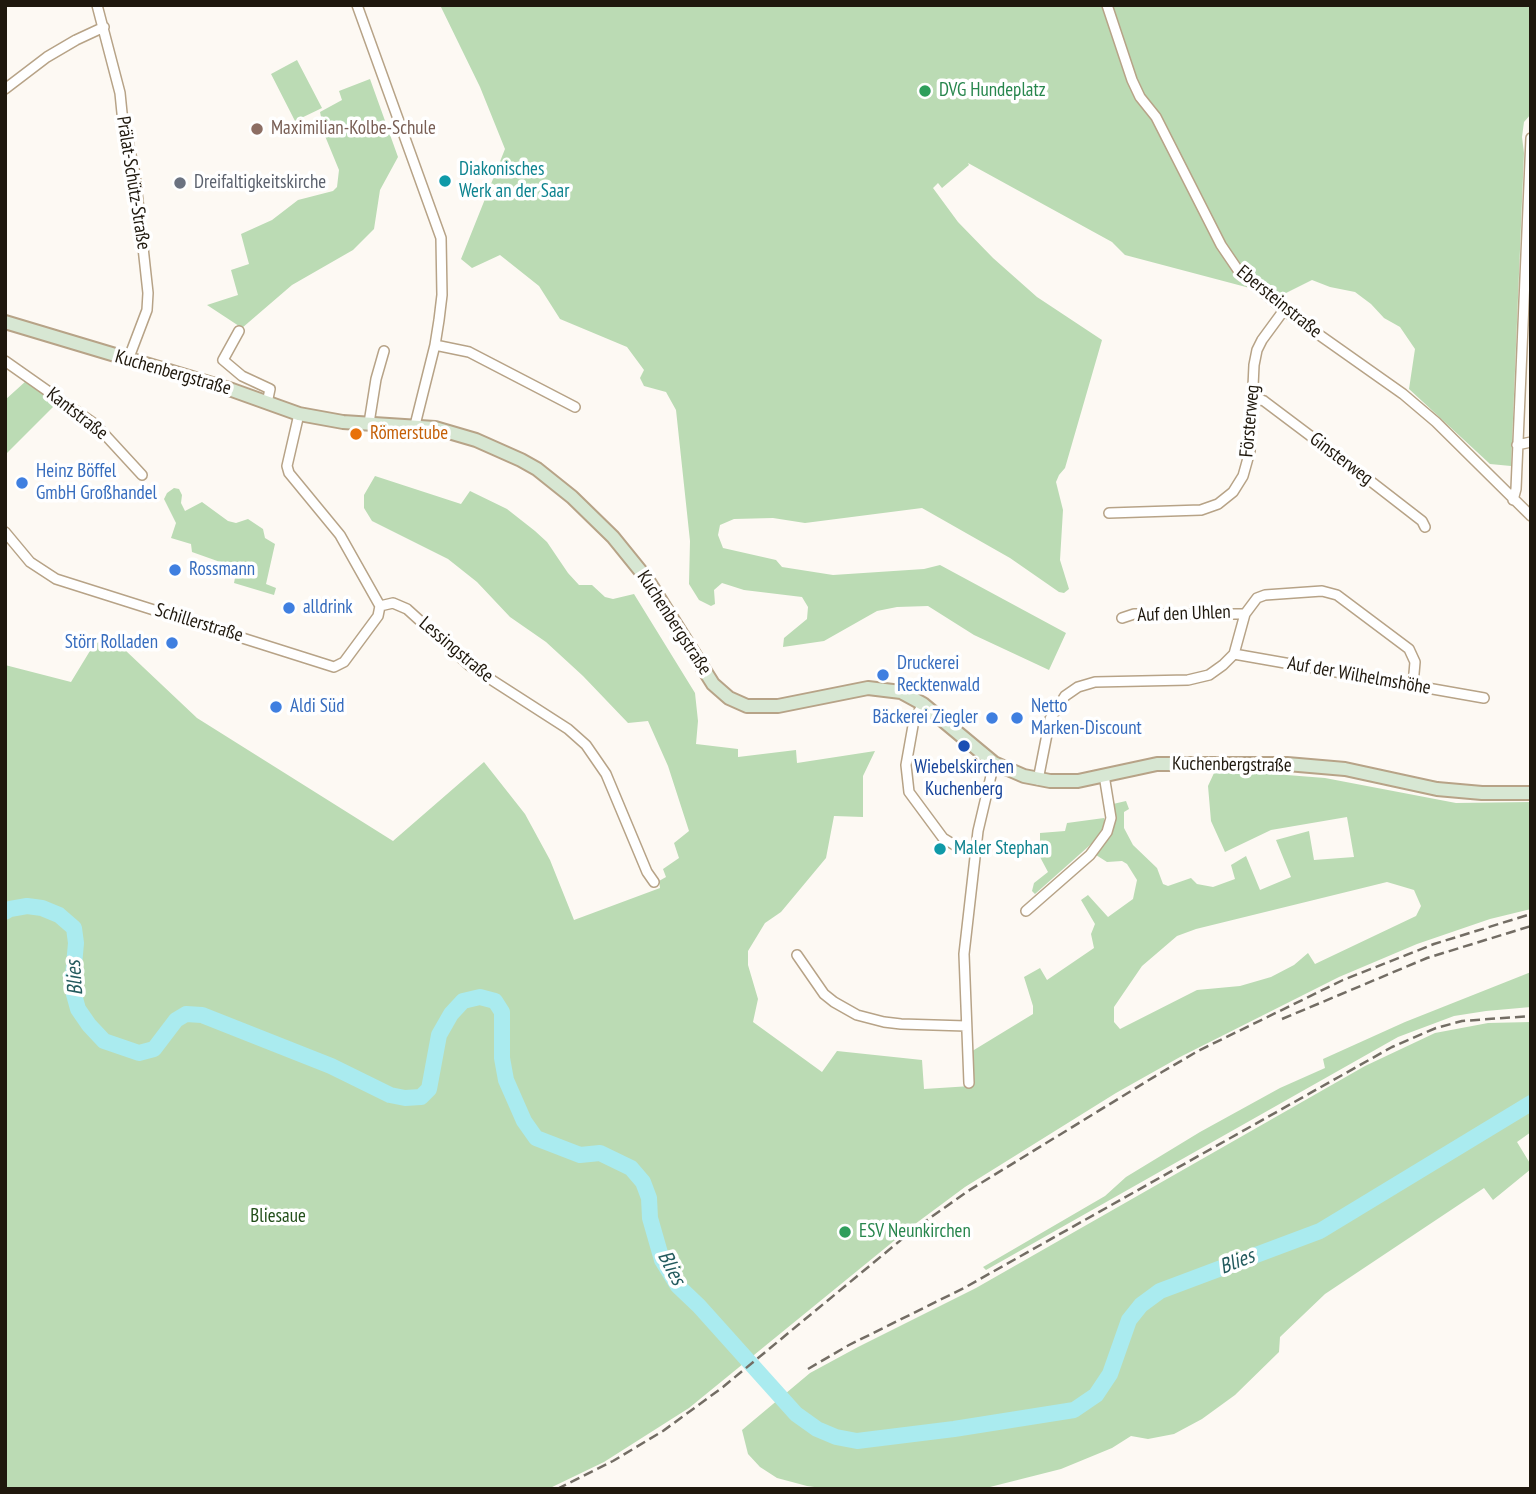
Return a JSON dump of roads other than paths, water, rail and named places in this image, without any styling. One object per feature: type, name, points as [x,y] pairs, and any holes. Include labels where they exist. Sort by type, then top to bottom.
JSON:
[{"type":"main road","name":"Kuchenbergstraße","points":[[5,322],[201,381],[299,414],[326,419],[415,425],[454,433],[504,452],[537,469],[595,518],[628,553],[713,684],[729,698],[747,706],[767,707],[878,687],[901,692],[923,704],[994,762],[1010,771],[1038,780],[1061,782],[1140,766],[1170,763],[1287,764],[1345,769],[1437,789],[1531,793]]},
{"type":"street","name":"Prälat-Schütz-Straße","points":[[97,5],[120,93],[135,174],[148,293],[147,310],[128,360]]},
{"type":"street","points":[[357,5],[441,238],[442,295],[435,345],[415,425]]},
{"type":"street","name":"Ebersteinstraße","points":[[1107,5],[1140,97],[1156,117],[1230,261],[1251,284],[1284,310],[1403,394],[1436,422],[1531,516]]},
{"type":"street","points":[[5,89],[47,57],[104,27]]},
{"type":"street","points":[[1513,500],[1516,489],[1531,138]]},
{"type":"street","name":"Försterweg","points":[[1109,513],[1201,510],[1226,499],[1238,485],[1250,451],[1257,351],[1284,310]]},
{"type":"street","points":[[239,331],[223,360],[242,376],[270,389],[267,402]]},
{"type":"street","points":[[435,345],[469,352],[575,407]]},
{"type":"street","points":[[369,423],[376,379],[384,351]]},
{"type":"street","name":"Kantstraße","points":[[5,361],[96,425],[142,475]]},
{"type":"street","name":"Ginsterweg","points":[[1253,397],[1264,401],[1422,521],[1425,527]]},
{"type":"street","points":[[299,414],[286,466],[340,535],[380,606]]},
{"type":"street","points":[[1517,445],[1531,442]]},
{"type":"street","name":"Schillerstraße","points":[[5,532],[30,562],[56,579],[334,667],[344,663],[378,616],[380,606]]},
{"type":"street","name":"Auf den Uhlen","points":[[1234,654],[1245,614],[1257,598],[1265,595],[1322,591],[1337,595],[1409,649],[1415,662],[1413,685]]},
{"type":"street","name":"Lessingstraße","points":[[380,606],[393,603],[407,609],[470,666],[568,729],[586,745],[606,774],[653,882]]},
{"type":"street","name":"Auf den Uhlen","points":[[1122,618],[1134,614],[1245,614]]},
{"type":"street","points":[[1038,780],[1047,729],[1060,702],[1078,687],[1095,682],[1201,678],[1218,670],[1234,654]]},
{"type":"street","name":"Auf der Wilhelmshöhe","points":[[1234,654],[1484,698]]},
{"type":"street","points":[[923,704],[914,720],[906,765],[909,792],[943,838],[956,846],[975,851]]},
{"type":"street","points":[[969,1083],[964,954],[975,851],[994,762]]},
{"type":"street","points":[[1026,911],[1090,855],[1107,832],[1111,818],[1104,775]]},
{"type":"street","points":[[797,955],[824,993],[834,1002],[858,1015],[901,1024],[966,1026]]},
{"type":"waterway","name":"Blies","points":[[5,912],[27,906],[42,908],[59,915],[74,928],[76,943],[72,987],[78,1009],[104,1041],[139,1053],[154,1049],[176,1020],[186,1014],[202,1015],[331,1066],[390,1095],[421,1097],[429,1089],[439,1035],[451,1014],[463,1001],[480,997],[495,1001],[502,1012],[502,1058],[506,1080],[524,1121],[536,1138],[580,1155],[600,1153],[631,1168],[643,1182],[662,1260],[678,1286],[796,1414],[817,1429],[836,1437],[857,1441],[1074,1410],[1096,1395],[1110,1374],[1129,1320],[1141,1305],[1160,1291],[1320,1231],[1531,1103]]},
{"type":"railway","points":[[557,1489],[613,1461],[663,1431],[723,1387],[913,1230],[968,1191],[1162,1072],[1198,1051],[1343,980],[1434,944],[1531,914]]},
{"type":"railway","points":[[1282,1019],[1427,958],[1531,926]]},
{"type":"railway","points":[[808,1369],[849,1345],[964,1288],[1392,1047],[1436,1028],[1462,1021],[1531,1016]]},
{"type":"place","name":"DVG Hundeplatz","points":[[925,91]]},
{"type":"place","name":"Maximilian-Kolbe-Schule","points":[[257,129]]},
{"type":"place","name":"Diakonisches Werk an der Saar","points":[[445,181]]},
{"type":"place","name":"Dreifaltigkeitskirche","points":[[180,183]]},
{"type":"place","name":"Römerstube","points":[[356,434]]},
{"type":"place","name":"Heinz Böffel GmbH Großhandel","points":[[22,483]]},
{"type":"place","name":"Rossmann","points":[[175,570]]},
{"type":"place","name":"alldrink","points":[[289,608]]},
{"type":"place","name":"Störr Rolladen","points":[[172,643]]},
{"type":"place","name":"Druckerei Recktenwald","points":[[883,675]]},
{"type":"place","name":"Aldi Süd","points":[[276,707]]},
{"type":"place","name":"Bäckerei Ziegler","points":[[992,718]]},
{"type":"place","name":"Netto Marken-Discount","points":[[1017,718]]},
{"type":"place","name":"Wiebelskirchen Kuchenberg","points":[[964,746]]},
{"type":"place","name":"Maler Stephan","points":[[940,849]]},
{"type":"place","name":"ESV Neunkirchen","points":[[845,1232]]},
{"type":"park label","name":"Bliesaue","points":[[278,1217]]}]
